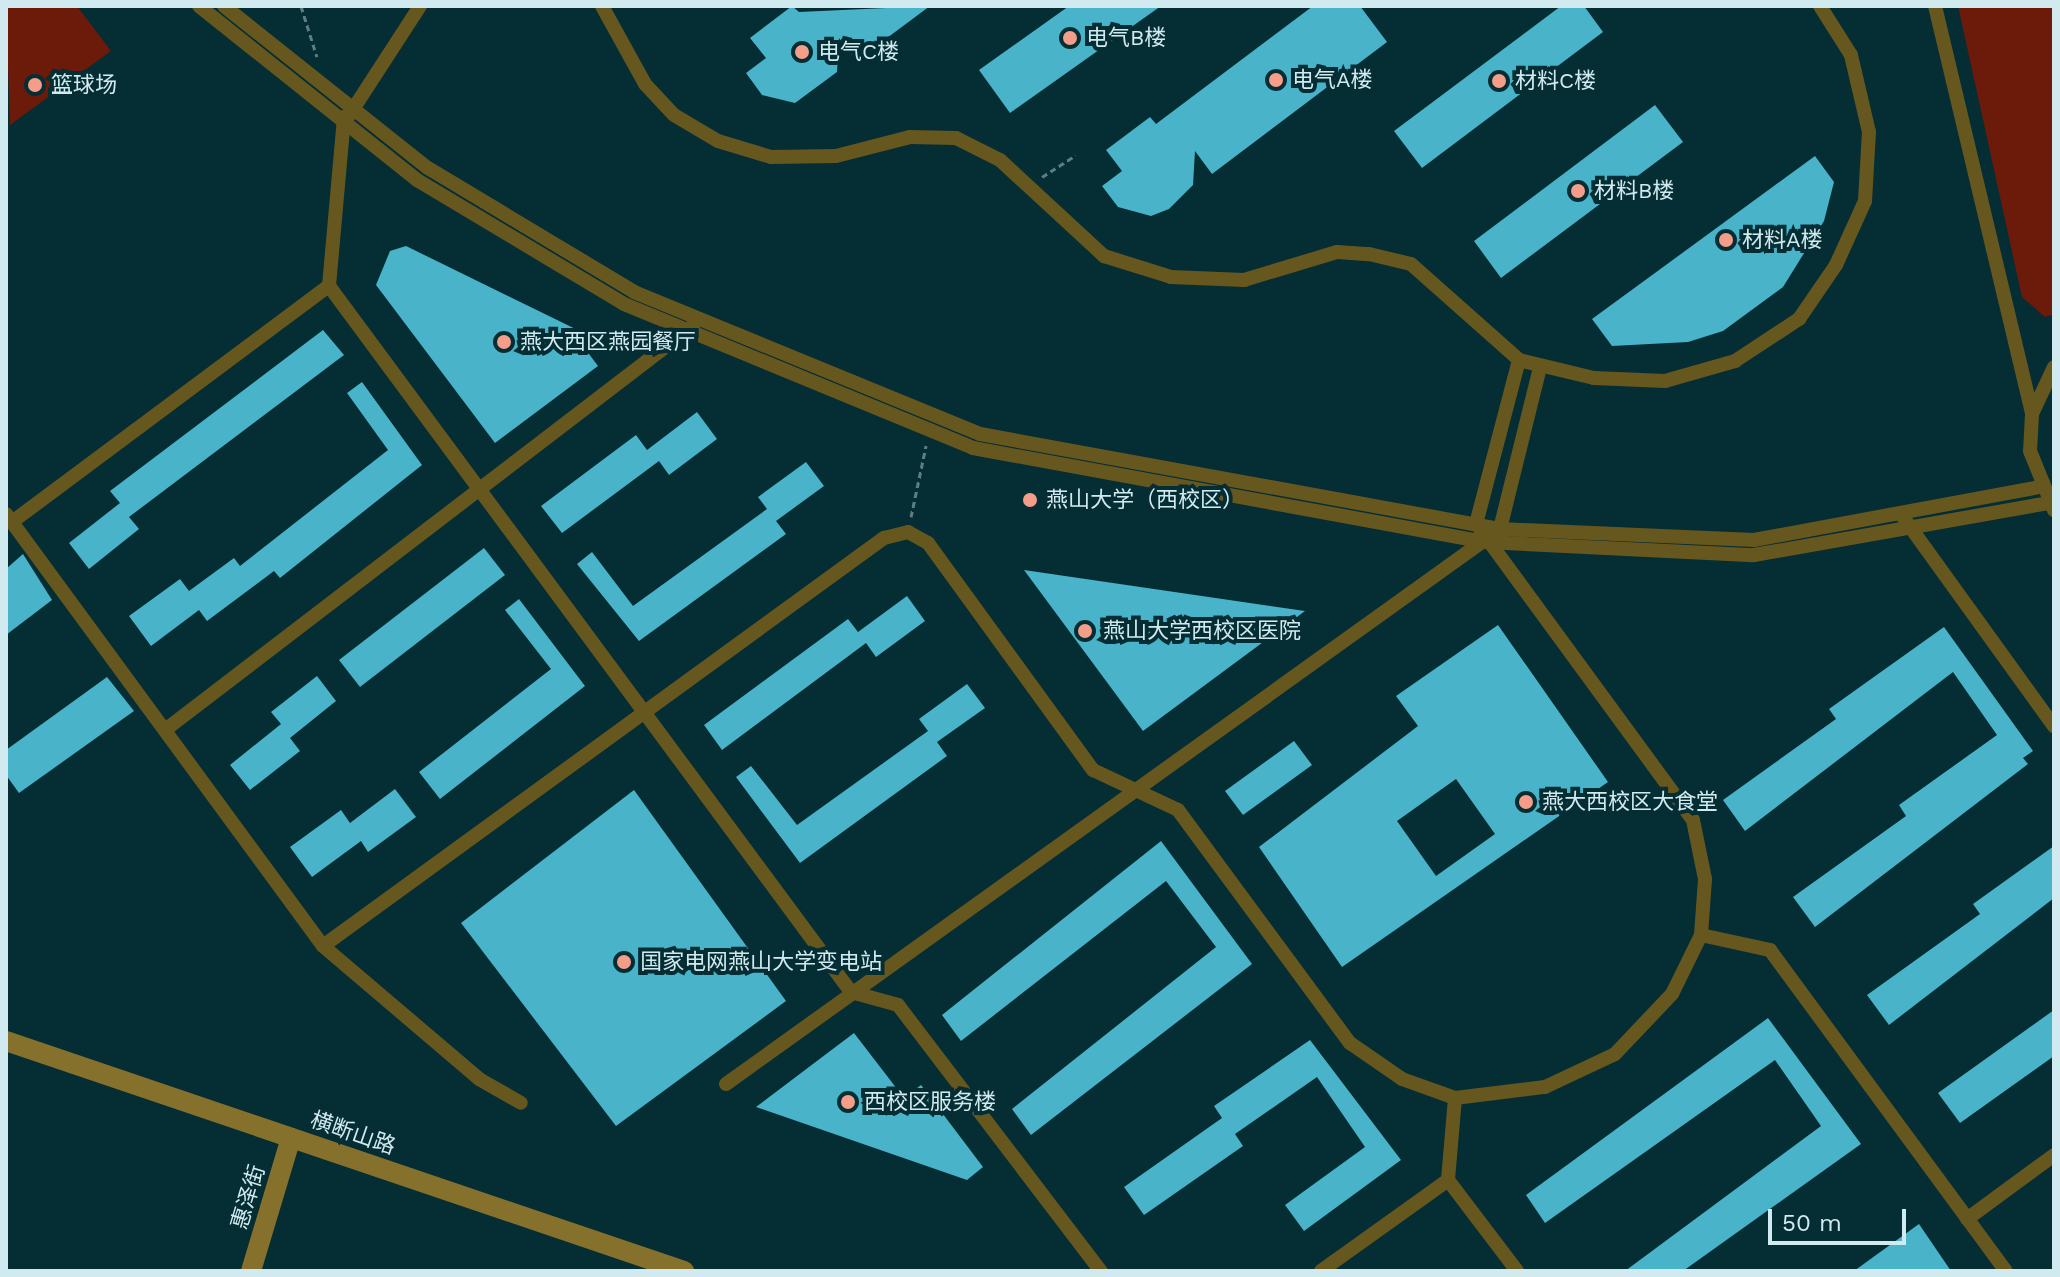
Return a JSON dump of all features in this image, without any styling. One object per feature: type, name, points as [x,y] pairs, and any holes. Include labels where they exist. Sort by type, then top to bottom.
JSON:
[{"type":"main road","name":"横断山路","points":[[6,1041],[684,1271]]},
{"type":"main road","name":"惠泽街","points":[[251,1271],[291,1138]]},
{"type":"street","points":[[199,6],[417,180],[624,304],[694,325],[980,434],[1500,529],[1754,540],[1904,518],[2051,506],[2040,487],[2030,451],[2032,414],[1935,6]]},
{"type":"street","points":[[224,6],[428,168],[634,292],[694,325],[973,448],[1485,542],[1754,555],[2040,487]]},
{"type":"street","points":[[420,6],[348,107],[343,124],[329,286],[641,713],[851,992],[898,1005],[1101,1271]]},
{"type":"street","points":[[602,6],[645,84],[674,115],[718,141],[771,157],[836,156],[910,137],[956,138],[1000,160],[1026,188],[1104,256],[1171,277],[1244,280],[1337,252],[1411,264],[1519,360],[1540,367],[1665,381],[1735,361],[1799,319],[1836,265],[1865,201],[1866,117],[1851,55],[1820,6]]},
{"type":"street","points":[[329,286],[9,518],[323,946],[479,1079],[521,1103]]},
{"type":"street","points":[[165,730],[694,325]]},
{"type":"street","points":[[323,946],[884,538],[908,532],[928,543],[1093,770],[1178,810],[1350,1043],[1402,1079],[1455,1098],[1545,1087],[1615,1054],[1672,994],[1701,935],[1705,879],[1693,820],[1579,656],[1485,542],[1476,524],[1519,360]]},
{"type":"street","points":[[726,1084],[1500,529],[1540,367]]},
{"type":"street","points":[[2032,414],[2054,367]]},
{"type":"street","points":[[1904,518],[2054,726]]},
{"type":"street","points":[[1701,935],[1770,950],[2006,1271]]},
{"type":"street","points":[[1455,1098],[1448,1180],[1517,1271]]},
{"type":"street","points":[[1967,1219],[2054,1155]]},
{"type":"street","points":[[1321,1271],[1448,1180]]},
{"type":"path","points":[[301,6],[328,91]]},
{"type":"path","points":[[1026,188],[1076,155]]},
{"type":"path","points":[[908,532],[930,430]]},
{"type":"shaded area","name":"篮球场","points":[[6,6],[77,6],[111,51],[10,125]]},
{"type":"shaded area","points":[[1958,6],[2054,6],[2054,314],[2045,317],[2022,297]]},
{"type":"building","name":"电气C楼","points":[[792,6],[799,12],[930,6],[856,61],[839,38],[837,72],[795,103],[762,95],[746,73],[766,58],[750,38]]},
{"type":"building","name":"电气B楼","points":[[1069,6],[1161,6],[1010,113],[979,70]]},
{"type":"building","name":"电气A楼","points":[[1313,6],[1360,6],[1387,42],[1212,174],[1195,151],[1193,185],[1169,209],[1151,216],[1118,207],[1102,186],[1122,171],[1106,150],[1150,117],[1156,124]]},
{"type":"building","name":"材料C楼","points":[[1561,6],[1584,6],[1603,32],[1422,168],[1394,131]]},
{"type":"building","name":"材料B楼","points":[[1655,105],[1683,142],[1501,278],[1474,241]]},
{"type":"building","name":"材料A楼","points":[[1815,156],[1834,182],[1824,221],[1783,287],[1723,331],[1688,342],[1612,346],[1592,319]]},
{"type":"building","name":"燕大西区燕园餐厅","points":[[406,246],[594,338],[583,346],[598,366],[495,443],[376,285],[390,251]]},
{"type":"building","points":[[323,330],[344,355],[129,517],[139,529],[89,569],[69,543],[120,503],[110,491]]},
{"type":"building","points":[[362,382],[422,465],[280,578],[274,571],[207,621],[199,610],[151,646],[129,616],[180,579],[189,591],[234,558],[240,566],[388,450],[347,393]]},
{"type":"building","points":[[697,412],[717,439],[669,475],[659,461],[562,533],[541,506],[636,435],[647,450]]},
{"type":"building","points":[[806,462],[824,486],[776,521],[786,534],[639,641],[577,564],[592,552],[633,606],[767,509],[758,497]]},
{"type":"building","points":[[484,548],[505,575],[360,687],[339,660]]},
{"type":"building","points":[[23,554],[52,600],[6,635],[6,569]]},
{"type":"building","points":[[1024,570],[1305,611],[1143,731]]},
{"type":"building","points":[[907,596],[925,621],[876,657],[866,643],[722,750],[704,725],[848,619],[858,632]]},
{"type":"building","points":[[519,599],[585,686],[440,799],[419,772],[551,669],[505,610]]},
{"type":"building","name":"燕大西校区大食堂","points":[[1498,625],[1608,782],[1342,967],[1259,847],[1418,726],[1396,696]],"holes":[[[1456,779],[1495,834],[1436,876],[1397,821]]]},
{"type":"building","points":[[1944,627],[2033,751],[2023,758],[2028,764],[1815,927],[1793,897],[1906,816],[1899,805],[1997,735],[1953,672],[1745,831],[1723,800],[1836,719],[1829,709]]},
{"type":"building","points":[[317,676],[336,701],[290,738],[300,751],[250,790],[230,765],[281,724],[271,712]]},
{"type":"building","points":[[107,677],[134,711],[19,793],[6,775],[6,750]]},
{"type":"building","points":[[967,684],[985,708],[937,742],[947,756],[800,863],[736,777],[751,766],[797,825],[928,731],[919,719]]},
{"type":"building","points":[[1294,741],[1312,765],[1243,815],[1225,791]]},
{"type":"building","points":[[395,789],[416,817],[368,852],[361,841],[312,877],[290,847],[341,810],[350,823]]},
{"type":"building","name":"国家电网燕山大学变电站","points":[[634,790],[786,1001],[616,1126],[461,923]]},
{"type":"building","points":[[1161,841],[1252,964],[1031,1135],[1012,1109],[1216,947],[1166,881],[961,1041],[942,1015]]},
{"type":"building","points":[[2054,846],[2054,898],[1889,1025],[1867,995],[1980,914],[1973,904]]},
{"type":"building","points":[[2054,1010],[2054,1056],[1960,1123],[1938,1093]]},
{"type":"building","points":[[1768,1018],[1861,1144],[1683,1271],[1625,1271],[1821,1126],[1775,1060],[1545,1223],[1526,1195]]},
{"type":"building","name":"西校区服务楼","points":[[854,1033],[904,1098],[921,1085],[983,1167],[967,1180],[756,1107]]},
{"type":"building","points":[[1310,1040],[1401,1160],[1304,1231],[1285,1205],[1365,1147],[1317,1077],[1235,1134],[1243,1146],[1144,1215],[1124,1187],[1222,1118],[1214,1106]]},
{"type":"building","points":[[1919,1224],[1951,1271],[1854,1271]]},
{"type":"place","name":"电气B楼","points":[[1070,38]]},
{"type":"place","name":"电气C楼","points":[[802,52]]},
{"type":"place","name":"电气A楼","points":[[1276,80]]},
{"type":"place","name":"材料C楼","points":[[1499,81]]},
{"type":"place","name":"篮球场","points":[[35,85]]},
{"type":"place","name":"材料B楼","points":[[1578,191]]},
{"type":"place","name":"材料A楼","points":[[1726,240]]},
{"type":"place","name":"燕大西区燕园餐厅","points":[[504,342]]},
{"type":"place","name":"燕山大学（西校区）","points":[[1030,500]]},
{"type":"place","name":"燕山大学西校区医院","points":[[1085,631]]},
{"type":"place","name":"燕大西校区大食堂","points":[[1526,802]]},
{"type":"place","name":"国家电网燕山大学变电站","points":[[624,962]]},
{"type":"place","name":"西校区服务楼","points":[[848,1102]]}]
